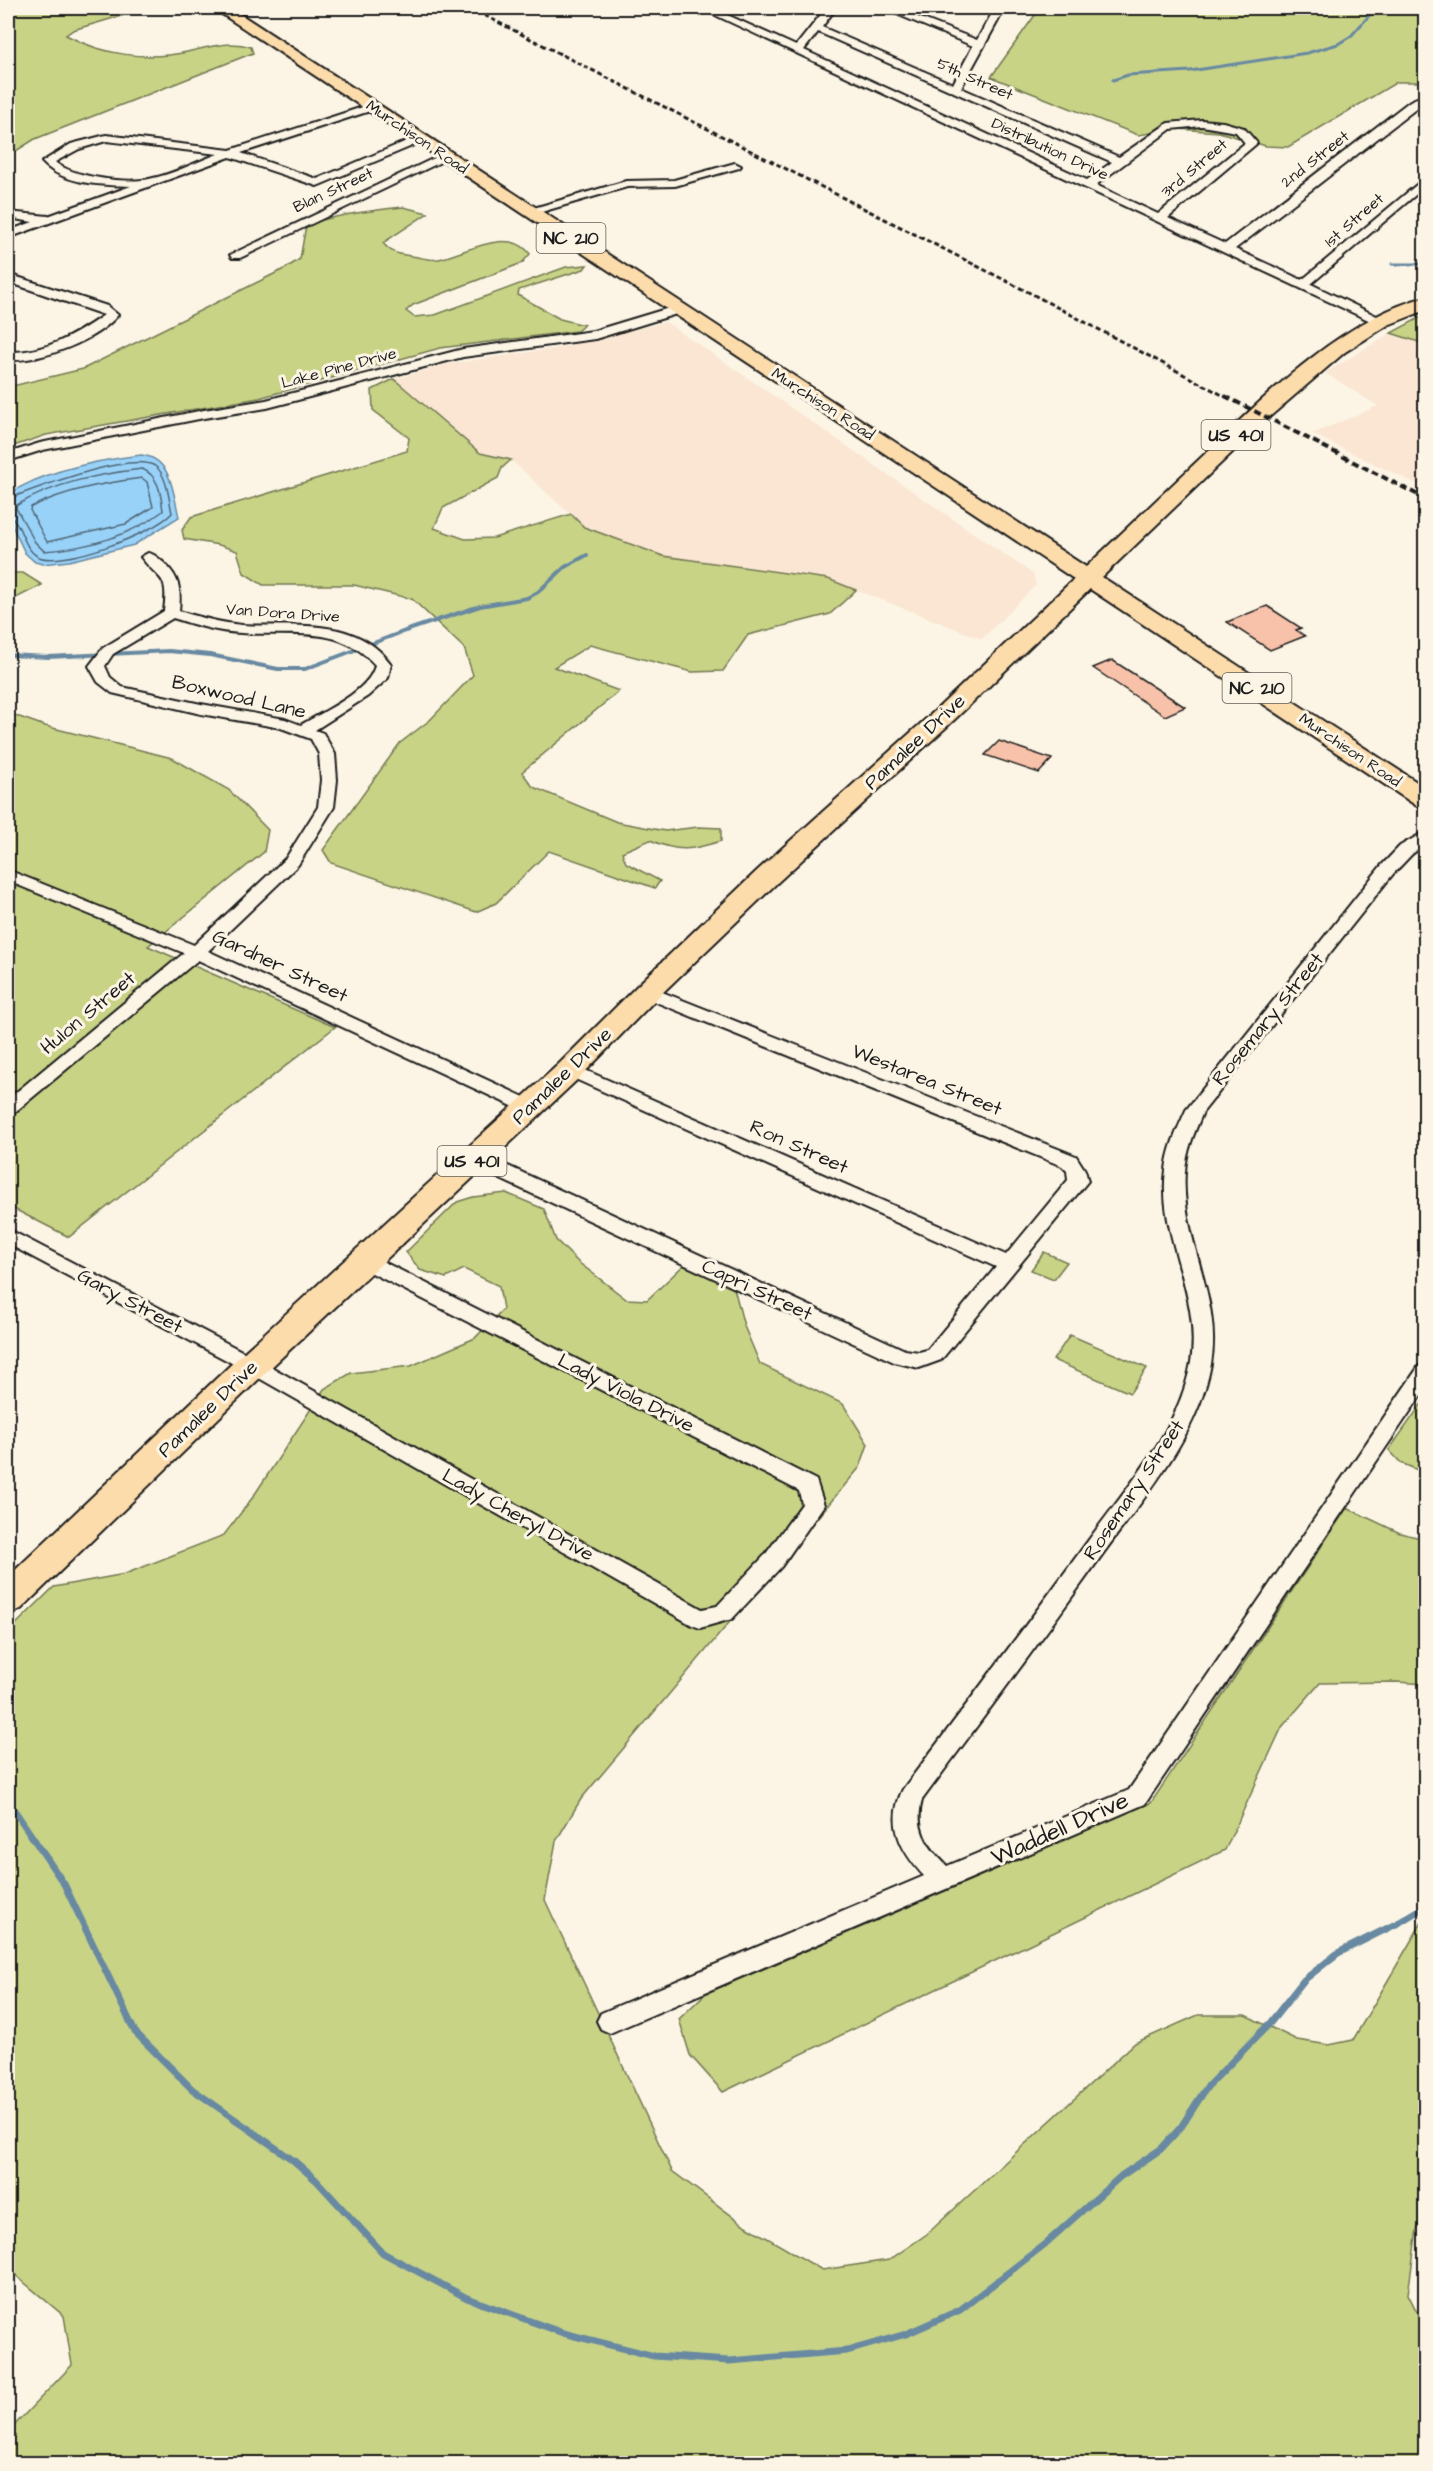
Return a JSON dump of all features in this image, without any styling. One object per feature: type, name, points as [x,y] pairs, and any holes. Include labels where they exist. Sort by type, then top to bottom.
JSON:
[{"type":"main road","name":"Murchison Road","points":[[221,8],[1088,576],[1425,800]]},
{"type":"main road","name":"US 401","points":[[1088,576],[1259,414],[1333,351],[1381,321],[1425,303]]},
{"type":"main road","name":"Pamalee Drive","points":[[8,1599],[252,1365],[570,1070],[647,992],[768,876],[942,718],[1088,576]]},
{"type":"street","name":"Distribution Drive","points":[[705,8],[1381,321]]},
{"type":"street","points":[[798,50],[831,8]]},
{"type":"street","points":[[887,8],[979,45]]},
{"type":"street","points":[[955,89],[1000,8]]},
{"type":"street","name":"5th Street","points":[[817,28],[1119,161]]},
{"type":"street","name":"2nd Street","points":[[1227,249],[1414,103],[1425,97]]},
{"type":"street","points":[[8,235],[228,154],[372,107]]},
{"type":"street","name":"3rd Street","points":[[1119,161],[1168,126],[1202,123],[1223,125],[1240,130],[1251,143],[1159,219]]},
{"type":"street","points":[[149,183],[108,182],[69,175],[53,169],[48,162],[59,154],[88,141],[106,138],[208,149],[317,183],[420,139]]},
{"type":"street","name":"Blan Street","points":[[236,255],[445,156]]},
{"type":"street","points":[[1088,185],[1119,161]]},
{"type":"street","points":[[531,212],[626,184],[675,183],[735,166]]},
{"type":"street","name":"1st Street","points":[[1303,285],[1425,180]]},
{"type":"street","points":[[8,215],[51,221]]},
{"type":"street","points":[[8,278],[103,309],[112,315],[50,350],[25,358],[8,356]]},
{"type":"street","name":"Lake Pine Drive","points":[[8,457],[40,447],[204,414],[267,404],[463,353],[595,335],[679,309]]},
{"type":"street","points":[[148,557],[170,576],[175,589],[171,613]]},
{"type":"street","name":"Boxwood Lane","points":[[171,613],[108,651],[97,666],[103,680],[117,690],[285,724],[317,736],[327,754],[329,780],[326,807],[292,861],[196,952]]},
{"type":"street","name":"Van Dora Drive","points":[[171,613],[213,626],[327,632],[349,636],[373,650],[383,664],[380,678],[363,693],[302,731]]},
{"type":"street","name":"Rosemary Street","points":[[944,1880],[915,1848],[908,1835],[905,1822],[906,1809],[911,1796],[1028,1641],[1168,1445],[1184,1418],[1194,1390],[1201,1361],[1203,1333],[1199,1304],[1174,1197],[1176,1155],[1184,1131],[1195,1110],[1387,870],[1406,850],[1425,836]]},
{"type":"street","name":"Gardner Street","points":[[8,875],[196,952],[530,1107]]},
{"type":"street","name":"Hulon Street","points":[[8,1108],[196,952]]},
{"type":"street","name":"Westarea Street","points":[[647,992],[1069,1161],[1076,1170],[1078,1181],[1010,1265]]},
{"type":"street","name":"Ron Street","points":[[570,1070],[1010,1265]]},
{"type":"street","name":"Capri Street","points":[[475,1159],[901,1357],[919,1360],[934,1355],[1010,1265]]},
{"type":"street","name":"Gary Street","points":[[8,1236],[252,1365]]},
{"type":"street","name":"Lady Viola Drive","points":[[365,1261],[808,1486],[813,1505],[773,1561]]},
{"type":"street","name":"Lady Cheryl Drive","points":[[252,1365],[700,1618],[724,1613],[773,1561]]},
{"type":"street","name":"Waddell Drive","points":[[610,2021],[1137,1797],[1425,1371]]},
{"type":"shaded area","points":[[666,322],[1033,574],[1036,585],[982,639],[828,579],[663,556],[584,527],[511,460],[480,453],[394,379],[447,364],[558,348]]},
{"type":"shaded area","points":[[1391,333],[1425,344],[1425,488],[1312,434],[1378,406],[1325,373]]},
{"type":"green space","points":[[8,8],[73,8],[86,14],[108,8],[148,8],[73,30],[66,35],[110,52],[140,56],[172,55],[227,44],[251,47],[253,53],[35,139],[8,156]]},
{"type":"green space","points":[[1040,8],[1425,8],[1425,82],[1397,82],[1288,147],[1266,146],[1219,132],[1178,129],[1138,135],[991,77]]},
{"type":"green space","points":[[403,207],[428,213],[383,243],[396,253],[436,259],[487,244],[511,242],[521,246],[530,254],[522,263],[413,305],[406,311],[414,317],[435,315],[566,267],[587,265],[584,269],[519,290],[518,295],[560,319],[584,325],[577,331],[440,348],[259,398],[46,435],[8,448],[8,387],[83,369],[286,268],[300,259],[306,225],[367,211]]},
{"type":"green space","points":[[1425,315],[1425,344],[1391,333]]},
{"type":"green space","points":[[394,379],[480,453],[511,460],[502,468],[498,478],[443,508],[434,528],[465,539],[494,538],[571,514],[584,527],[663,556],[828,579],[856,590],[830,614],[748,635],[723,671],[692,672],[590,645],[554,667],[619,691],[522,772],[533,787],[617,822],[665,831],[698,827],[721,828],[721,841],[702,846],[686,849],[669,847],[650,840],[622,852],[626,863],[660,881],[655,888],[549,851],[496,903],[476,912],[331,863],[323,850],[400,743],[430,720],[473,675],[464,648],[412,599],[354,585],[263,585],[244,573],[237,551],[219,545],[184,539],[182,530],[191,517],[407,451],[409,438],[373,410],[372,390]]},
{"type":"green space","points":[[8,573],[23,573],[42,585],[8,602]]},
{"type":"green space","points":[[8,713],[45,726],[172,758],[229,790],[268,830],[264,852],[148,946],[335,1027],[69,1237],[8,1206]]},
{"type":"green space","points":[[506,1193],[544,1209],[556,1240],[578,1262],[626,1299],[647,1300],[688,1261],[733,1284],[744,1326],[760,1364],[843,1404],[868,1444],[860,1467],[581,1799],[556,1841],[545,1900],[672,2171],[743,2224],[822,2270],[889,2260],[927,2234],[1135,2043],[1198,2015],[1245,2015],[1297,2040],[1329,2045],[1353,2040],[1425,1917],[1426,2212],[1417,2229],[1408,2294],[1425,2328],[1425,2443],[1416,2463],[8,2464],[8,2432],[72,2365],[64,2316],[8,2269],[8,1632],[54,1587],[125,1574],[224,1535],[253,1497],[324,1389],[351,1373],[411,1366],[475,1338],[503,1309],[499,1286],[464,1269],[446,1278],[420,1270],[406,1252],[457,1202],[473,1197]]},
{"type":"green space","points":[[1044,1252],[1067,1262],[1054,1279],[1031,1270]]},
{"type":"green space","points":[[1070,1335],[1147,1368],[1130,1393],[1053,1360]]},
{"type":"green space","points":[[1425,1399],[1425,1473],[1401,1463],[1389,1450]]},
{"type":"green space","points":[[1347,1508],[1400,1533],[1425,1539],[1425,1684],[1320,1683],[1282,1727],[1225,1850],[723,2092],[690,2055],[679,2019],[705,1994],[1151,1803]]},
{"type":"water","points":[[141,455],[159,463],[165,470],[173,488],[179,517],[134,545],[69,561],[43,564],[35,562],[25,553],[8,517],[9,494],[55,473],[90,463]]},
{"type":"building","points":[[1267,606],[1301,628],[1296,630],[1305,636],[1270,650],[1227,622]]},
{"type":"building","points":[[1112,660],[1185,707],[1165,716],[1093,668]]},
{"type":"building","points":[[999,741],[1052,759],[1039,773],[985,755]]},
{"type":"waterway","points":[[1113,80],[1128,75],[1190,71],[1307,53],[1338,44],[1351,36],[1376,8]]},
{"type":"waterway","points":[[1392,264],[1426,264]]},
{"type":"waterway","points":[[8,655],[48,657],[169,651],[210,655],[278,669],[305,669],[405,631],[480,606],[527,598],[538,592],[565,567],[587,555]]},
{"type":"waterway","points":[[8,1801],[64,1884],[135,2032],[192,2089],[293,2160],[316,2180],[383,2253],[467,2298],[563,2333],[654,2356],[729,2361],[847,2351],[906,2334],[960,2310],[1045,2244],[1121,2176],[1161,2149],[1181,2127],[1207,2087],[1270,2023],[1304,1980],[1338,1953],[1400,1922],[1426,1906]]},
{"type":"railway","points":[[470,8],[1034,295],[1228,398]]},
{"type":"railway","points":[[1225,396],[1426,499]]}]
